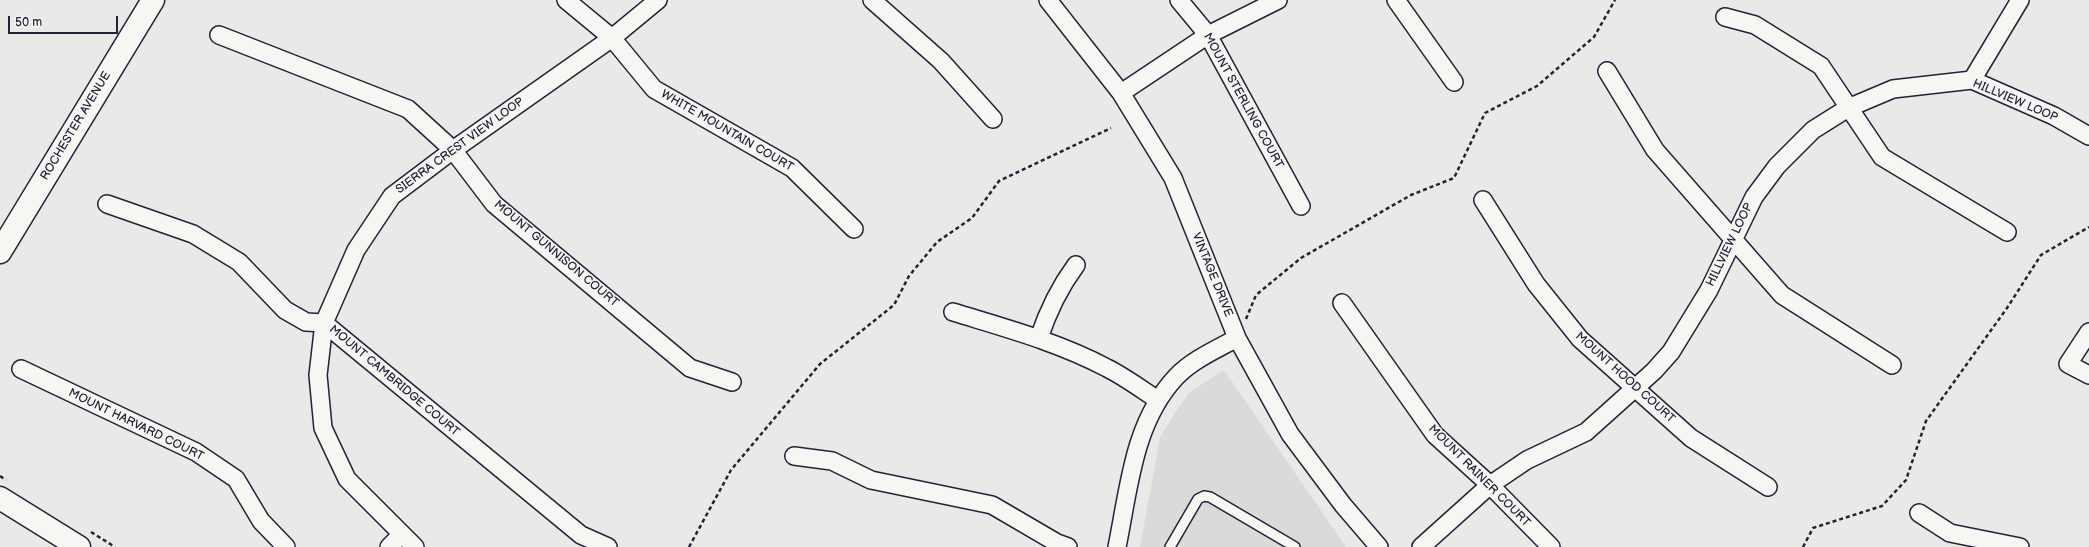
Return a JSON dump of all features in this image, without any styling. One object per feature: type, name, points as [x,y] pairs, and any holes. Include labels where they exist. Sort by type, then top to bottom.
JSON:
[{"type":"street","name":"ROCHESTER AVENUE","points":[[0,252],[153,0]]},
{"type":"street","name":"WHITE MOUNTAIN COURT","points":[[566,0],[612,38],[654,89],[792,168],[854,229]]},
{"type":"street","name":"SIERRA CREST VIEW LOOP","points":[[415,547],[347,479],[322,428],[318,375],[324,323],[356,250],[392,196],[453,150],[612,38],[658,0]]},
{"type":"street","points":[[872,0],[941,61],[993,118]]},
{"type":"street","name":"VINTAGE DRIVE","points":[[1048,0],[1121,93],[1173,178],[1237,338],[1290,434],[1343,505],[1379,547]]},
{"type":"street","name":"MOUNT STERLING COURT","points":[[1179,0],[1208,35],[1301,206]]},
{"type":"street","points":[[1121,93],[1208,35],[1278,0]]},
{"type":"street","points":[[1396,0],[1454,82]]},
{"type":"street","points":[[1972,80],[2020,0]]},
{"type":"street","points":[[1725,17],[1755,26],[1821,66],[1882,157],[2007,232]]},
{"type":"street","name":"MOUNT GUNNISON COURT","points":[[219,35],[408,109],[453,150],[494,204],[690,368],[732,382]]},
{"type":"street","points":[[1607,71],[1655,150],[1733,241],[1782,295],[1892,365]]},
{"type":"street","name":"HILLVIEW LOOP","points":[[1421,547],[1490,485],[1527,460],[1586,432],[1636,389],[1671,352],[1709,290],[1754,197],[1777,166],[1814,130],[1848,108],[1893,89],[1972,80],[2054,116],[2089,136]]},
{"type":"street","name":"MOUNT HOOD COURT","points":[[1483,200],[1536,284],[1580,339],[1691,438],[1768,487]]},
{"type":"street","name":"MOUNT CAMBRIDGE COURT","points":[[107,204],[193,234],[239,262],[285,310],[306,322],[324,323],[581,535],[608,547]]},
{"type":"street","points":[[1039,338],[1048,309],[1060,286],[1076,265]]},
{"type":"street","name":"MOUNT RAINER COURT","points":[[1342,303],[1435,435],[1490,485],[1551,547]]},
{"type":"street","points":[[953,312],[1039,338],[1108,368],[1158,400]]},
{"type":"street","points":[[2089,332],[2068,364],[2089,375]]},
{"type":"street","points":[[1117,547],[1140,436],[1158,400],[1176,377],[1197,361],[1237,338]]},
{"type":"street","name":"MOUNT HARVARD COURT","points":[[21,370],[196,452],[236,479],[261,521],[286,547]]},
{"type":"street","points":[[794,456],[832,461],[871,480],[992,505],[1057,543],[1068,547]]},
{"type":"street","points":[[0,498],[79,547]]},
{"type":"street","points":[[1919,513],[1950,532],[2020,547]]},
{"type":"street","points":[[389,547],[401,534]]},
{"type":"lane","points":[[1170,547],[1198,499],[1204,496],[1210,497],[1295,547]]},
{"type":"path","points":[[1237,338],[1256,295],[1301,258],[1411,195],[1454,178],[1485,113],[1537,86],[1594,37],[1615,0]]},
{"type":"path","points":[[689,547],[731,470],[820,364],[894,305],[909,276],[937,242],[972,218],[999,181],[1111,128]]},
{"type":"path","points":[[1803,547],[1813,528],[1882,506],[1906,480],[1926,421],[2007,308],[2041,255],[2089,228]]},
{"type":"shaded area","points":[[1224,370],[1346,547],[1140,547],[1160,438],[1174,414],[1190,392]]}]
